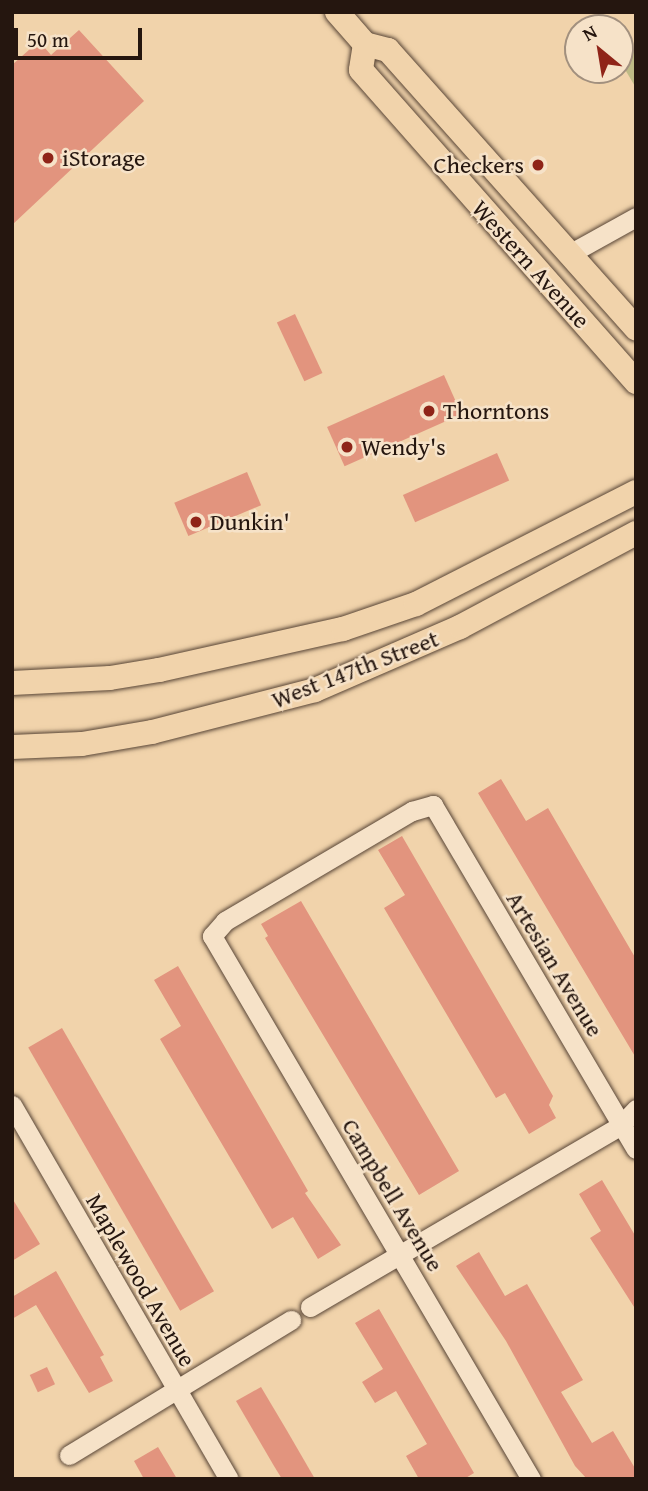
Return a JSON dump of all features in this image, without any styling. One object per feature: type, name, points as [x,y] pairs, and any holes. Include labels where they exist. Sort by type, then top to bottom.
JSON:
[{"type":"main road","name":"Western Avenue","points":[[337,12],[365,44],[388,50],[636,328]]},
{"type":"main road","name":"Western Avenue","points":[[365,44],[361,70],[636,382]]},
{"type":"main road","name":"West 147th Street","points":[[12,684],[110,678],[181,667],[343,629],[416,604],[636,492]]},
{"type":"main road","name":"West 147th Street","points":[[12,747],[82,744],[152,732],[315,690],[460,627],[636,533]]},
{"type":"street","points":[[571,253],[636,217]]},
{"type":"street","name":"Campbell Avenue","points":[[433,805],[412,811],[225,921],[212,936],[531,1479]]},
{"type":"street","name":"Artesian Avenue","points":[[433,805],[629,1123],[636,1149]]},
{"type":"street","name":"Maplewood Avenue","points":[[12,1105],[229,1479]]},
{"type":"street","points":[[310,1307],[629,1123],[636,1109]]},
{"type":"street","points":[[69,1455],[291,1320]]},
{"type":"shaded area","points":[[636,50],[636,88],[634,84]]},
{"type":"building","name":"iStorage","points":[[79,30],[144,101],[12,225],[12,65],[39,41],[51,55]]},
{"type":"building","points":[[295,314],[322,373],[304,381],[277,322]]},
{"type":"building","points":[[444,375],[461,414],[345,466],[327,427]]},
{"type":"building","name":"Thorntons","points":[[497,453],[509,480],[415,522],[403,495]]},
{"type":"building","points":[[247,472],[261,505],[188,536],[174,503]]},
{"type":"building","points":[[501,779],[526,821],[548,808],[636,959],[636,1058],[478,793]]},
{"type":"building","points":[[402,836],[553,1096],[549,1105],[556,1118],[529,1134],[505,1093],[496,1098],[384,908],[405,895],[378,850]]},
{"type":"building","points":[[301,901],[459,1171],[419,1195],[265,938],[268,936],[261,924]]},
{"type":"building","points":[[178,966],[308,1191],[305,1193],[341,1245],[318,1259],[293,1217],[272,1229],[160,1039],[181,1026],[154,980]]},
{"type":"building","points":[[62,1028],[214,1291],[180,1311],[28,1048]]},
{"type":"building","points":[[602,1180],[636,1237],[636,1310],[590,1238],[601,1231],[579,1194]]},
{"type":"building","points":[[12,1198],[40,1244],[12,1261]]},
{"type":"building","points":[[479,1252],[505,1296],[527,1284],[583,1380],[561,1392],[592,1443],[613,1431],[636,1470],[636,1479],[587,1479],[575,1466],[506,1341],[456,1266]]},
{"type":"building","points":[[56,1271],[104,1355],[100,1357],[113,1381],[89,1393],[36,1305],[12,1319],[12,1297]]},
{"type":"building","points":[[379,1309],[474,1473],[464,1479],[419,1479],[406,1456],[427,1444],[396,1391],[375,1403],[362,1382],[383,1369],[355,1323]]},
{"type":"building","points":[[47,1367],[55,1384],[38,1392],[30,1375]]},
{"type":"building","points":[[261,1387],[315,1479],[282,1479],[274,1466],[236,1401]]},
{"type":"building","points":[[158,1447],[177,1479],[144,1479],[134,1461]]},
{"type":"place","name":"iStorage","points":[[48,158]]},
{"type":"place","name":"Checkers","points":[[538,165]]},
{"type":"place","name":"Thorntons","points":[[429,411]]},
{"type":"place","name":"Wendy's","points":[[347,447]]},
{"type":"place","name":"Dunkin'","points":[[196,522]]}]
